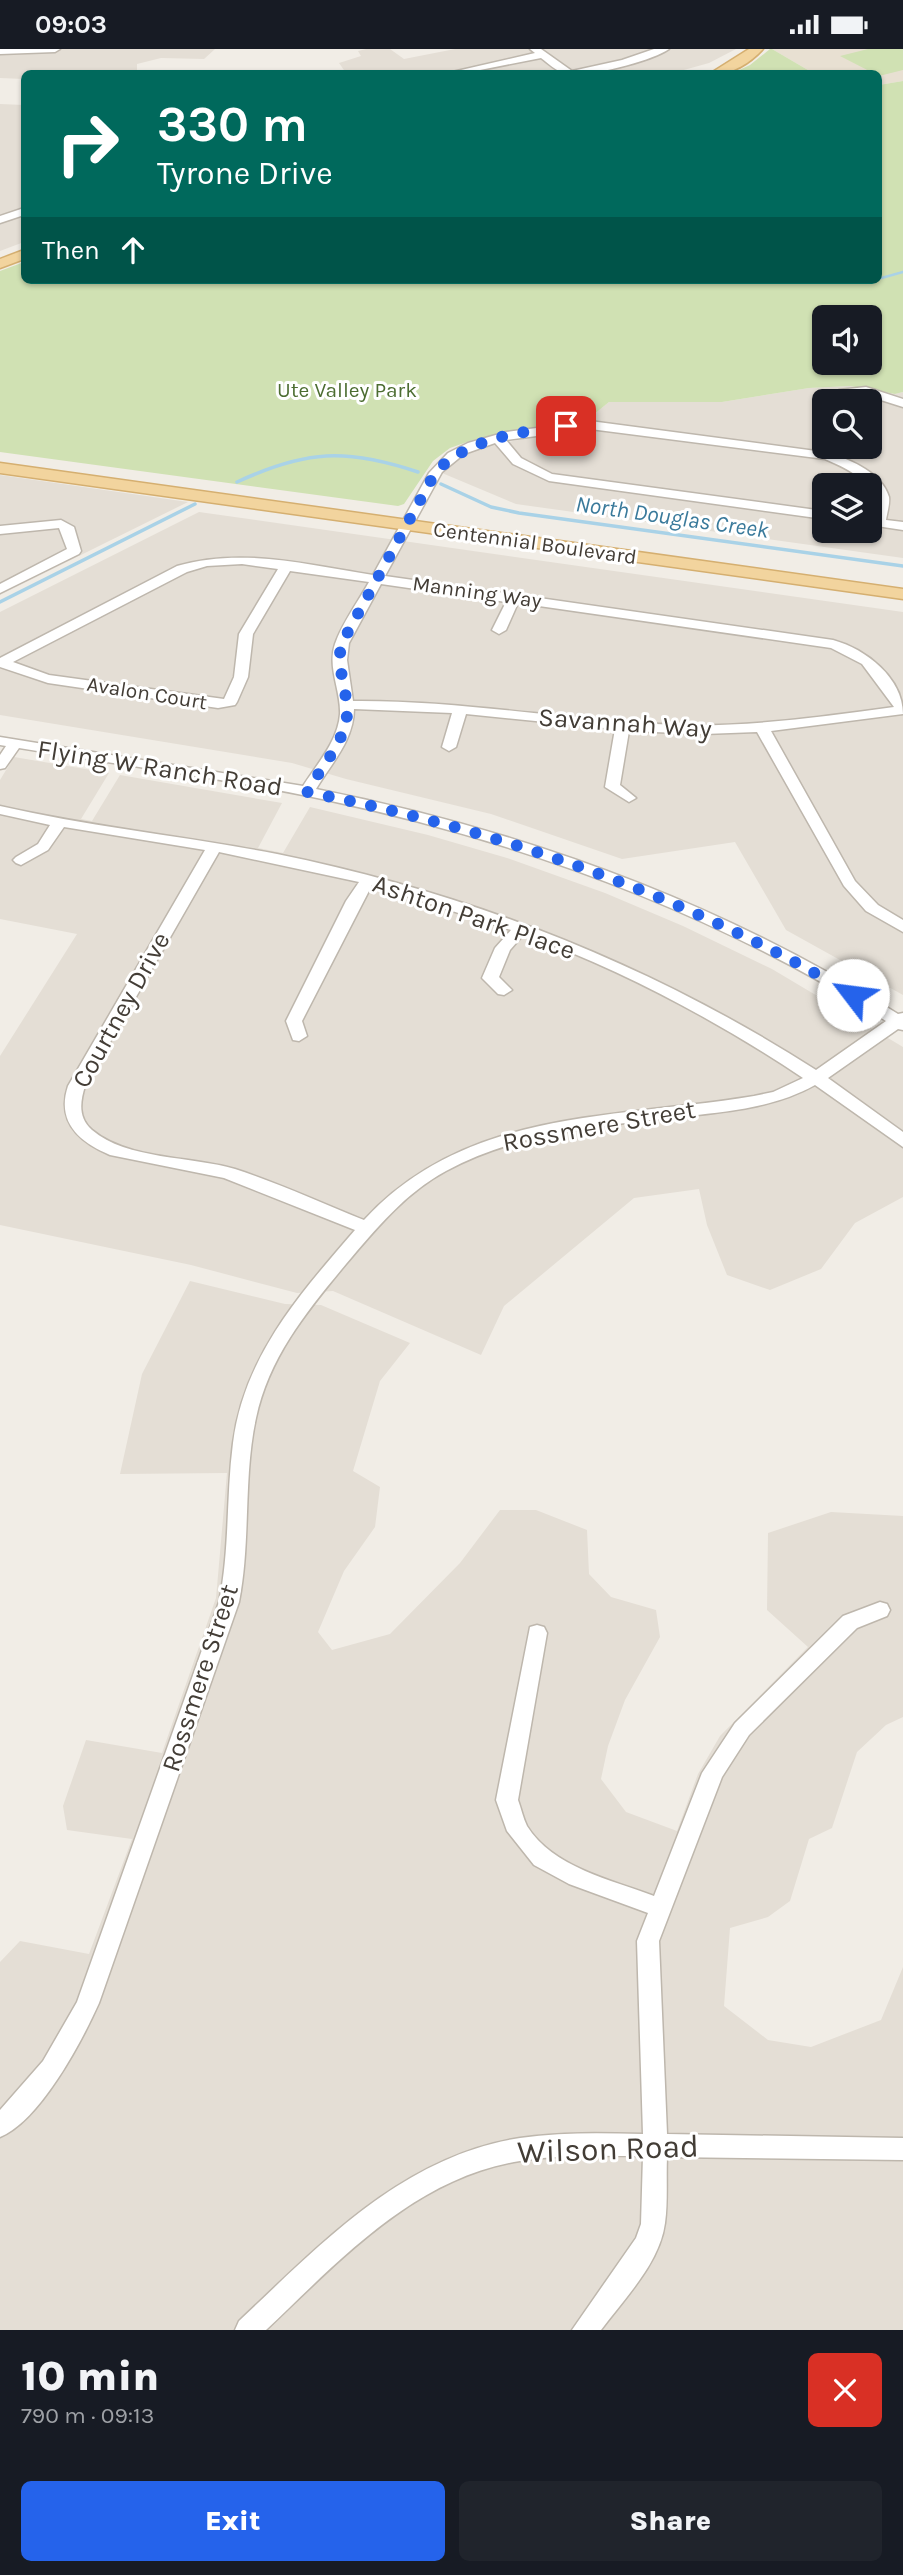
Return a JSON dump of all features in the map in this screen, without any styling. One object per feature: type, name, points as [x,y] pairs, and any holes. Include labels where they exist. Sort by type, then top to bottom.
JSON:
[{"type":"main road","points":[[724,70],[757,49]]},
{"type":"main road","points":[[0,264],[21,255]]},
{"type":"main road","name":"Centennial Boulevard","points":[[0,457],[195,490]]},
{"type":"main road","name":"Centennial Boulevard","points":[[0,468],[237,495],[903,583]]},
{"type":"main road","name":"Centennial Boulevard","points":[[409,519],[903,594]]},
{"type":"street","points":[[0,51],[55,49]]},
{"type":"street","points":[[586,70],[625,62],[664,49]]},
{"type":"street","points":[[465,70],[539,52],[566,70]]},
{"type":"street","points":[[0,220],[21,212]]},
{"type":"street","points":[[882,396],[903,403]]},
{"type":"street","points":[[307,792],[343,730],[347,705],[340,648],[435,473],[449,459],[468,447],[555,427],[590,425],[814,453],[850,465],[861,473]]},
{"type":"street","points":[[499,439],[517,461],[549,477],[812,513]]},
{"type":"street","points":[[882,523],[903,526]]},
{"type":"street","points":[[0,530],[61,524],[67,527],[74,551],[0,589]]},
{"type":"street","name":"Manning Way","points":[[1,662],[193,565],[229,560],[377,577],[833,644],[853,651],[869,661],[903,710]]},
{"type":"street","name":"Avalon Court","points":[[1,662],[23,672],[48,678],[218,704],[230,702],[241,677],[246,634],[286,567]]},
{"type":"street","points":[[499,630],[514,598]]},
{"type":"street","name":"Savannah Way","points":[[347,705],[398,704],[701,730],[762,729],[903,710]]},
{"type":"street","points":[[449,747],[460,710]]},
{"type":"street","points":[[624,725],[612,787],[629,798]]},
{"type":"street","points":[[762,729],[849,883],[872,908],[903,927]]},
{"type":"street","points":[[0,765],[7,742]]},
{"type":"street","name":"Flying W Ranch Road","points":[[7,742],[307,792],[365,804],[487,836],[642,891],[782,955],[901,1021]]},
{"type":"street","name":"Ashton Park Place","points":[[0,810],[214,847],[368,880],[520,929],[598,960],[674,996],[813,1077],[903,1141]]},
{"type":"street","points":[[21,860],[43,847],[60,822]]},
{"type":"street","name":"Courtney Drive","points":[[214,847],[74,1089],[71,1109],[74,1119],[88,1137],[107,1148],[227,1174],[367,1228]]},
{"type":"street","points":[[299,1035],[294,1021],[354,901],[368,880]]},
{"type":"street","points":[[504,990],[490,978],[503,949],[520,929]]},
{"type":"street","name":"Rossmere Street","points":[[0,2126],[36,2091],[51,2071],[64,2052],[88,2003],[229,1602],[236,1566],[243,1429],[261,1369],[294,1313],[386,1207],[422,1178],[452,1161],[533,1131],[781,1095],[901,1021]]},
{"type":"street","points":[[585,2330],[631,2269],[646,2244],[653,2224],[655,2199],[648,1941],[713,1773],[729,1745],[850,1622],[880,1610]]},
{"type":"street","points":[[537,1633],[507,1800],[518,1831],[542,1858],[576,1877],[660,1907]]},
{"type":"street","name":"Wilson Road","points":[[248,2330],[388,2201],[419,2182],[454,2167],[519,2148],[554,2144],[654,2144],[903,2149]]},
{"type":"shaded area","points":[[0,49],[215,49],[204,59],[161,58],[137,64],[137,70],[21,70],[21,79],[0,78]]},
{"type":"shaded area","points":[[390,49],[404,59],[455,49],[736,49],[709,63],[684,70],[344,70],[339,63],[361,56],[358,51]]},
{"type":"shaded area","points":[[772,49],[903,49],[903,81],[882,84],[882,70],[808,70]]},
{"type":"shaded area","points":[[0,104],[21,105],[21,243],[0,251]]},
{"type":"shaded area","points":[[850,386],[867,389],[812,389],[812,459],[882,459],[882,392],[895,394],[903,392],[903,558],[516,504],[442,473],[463,455],[482,447],[576,429],[609,402],[722,402],[809,388]]},
{"type":"shaded area","points":[[0,475],[188,502],[0,595]]},
{"type":"shaded area","points":[[199,512],[903,612],[903,995],[786,930],[735,842],[622,859],[491,814],[292,763],[0,715],[0,612]]},
{"type":"shaded area","points":[[14,757],[109,773],[81,819],[92,821],[120,775],[282,803],[258,848],[283,853],[310,807],[428,835],[507,858],[605,893],[683,926],[772,969],[903,1047],[903,1197],[855,1223],[821,1269],[770,1290],[727,1275],[707,1225],[699,1189],[634,1198],[504,1306],[481,1355],[333,1291],[297,1293],[191,1265],[0,1225],[0,1056],[77,934],[0,919],[0,780]]},
{"type":"shaded area","points":[[190,1281],[285,1304],[321,1305],[410,1343],[380,1381],[353,1471],[380,1487],[375,1527],[344,1571],[318,1632],[332,1650],[390,1634],[460,1563],[500,1510],[536,1510],[587,1530],[589,1574],[611,1597],[656,1610],[660,1637],[625,1700],[608,1746],[601,1779],[626,1812],[677,1831],[698,1774],[720,1736],[808,1647],[767,1610],[768,1533],[831,1512],[903,1516],[903,1717],[886,1725],[857,1752],[832,1828],[809,1839],[790,1901],[768,1917],[730,1928],[724,2006],[768,2040],[811,2047],[881,2020],[903,1967],[903,2330],[0,2330],[0,1962],[20,1941],[89,1954],[132,1839],[67,1830],[63,1806],[86,1740],[162,1753],[216,1598],[227,1473],[120,1474],[142,1374]]},
{"type":"green space","points":[[772,49],[808,70],[739,70]]},
{"type":"green space","points":[[868,49],[903,49],[903,70],[882,75],[882,70],[867,70],[840,56]]},
{"type":"green space","name":"Ute Valley Park","points":[[903,81],[903,392],[895,394],[882,392],[882,389],[850,386],[809,388],[722,402],[609,402],[587,420],[557,423],[473,440],[450,448],[433,461],[404,504],[398,506],[0,452],[0,271],[21,263],[21,284],[882,284],[882,84]]},
{"type":"waterway","points":[[882,278],[903,272]]},
{"type":"waterway","name":"North Douglas Creek","points":[[237,482],[284,464],[326,456],[369,459],[418,472]]},
{"type":"waterway","name":"North Douglas Creek","points":[[441,484],[491,507],[519,513],[903,566]]},
{"type":"waterway","name":"North Douglas Creek","points":[[0,602],[195,504]]},
{"type":"route","points":[[566,426],[468,447],[449,459],[435,473],[342,643],[340,659],[347,705],[346,722],[307,792],[412,815],[574,865],[740,934],[853,995]]}]
